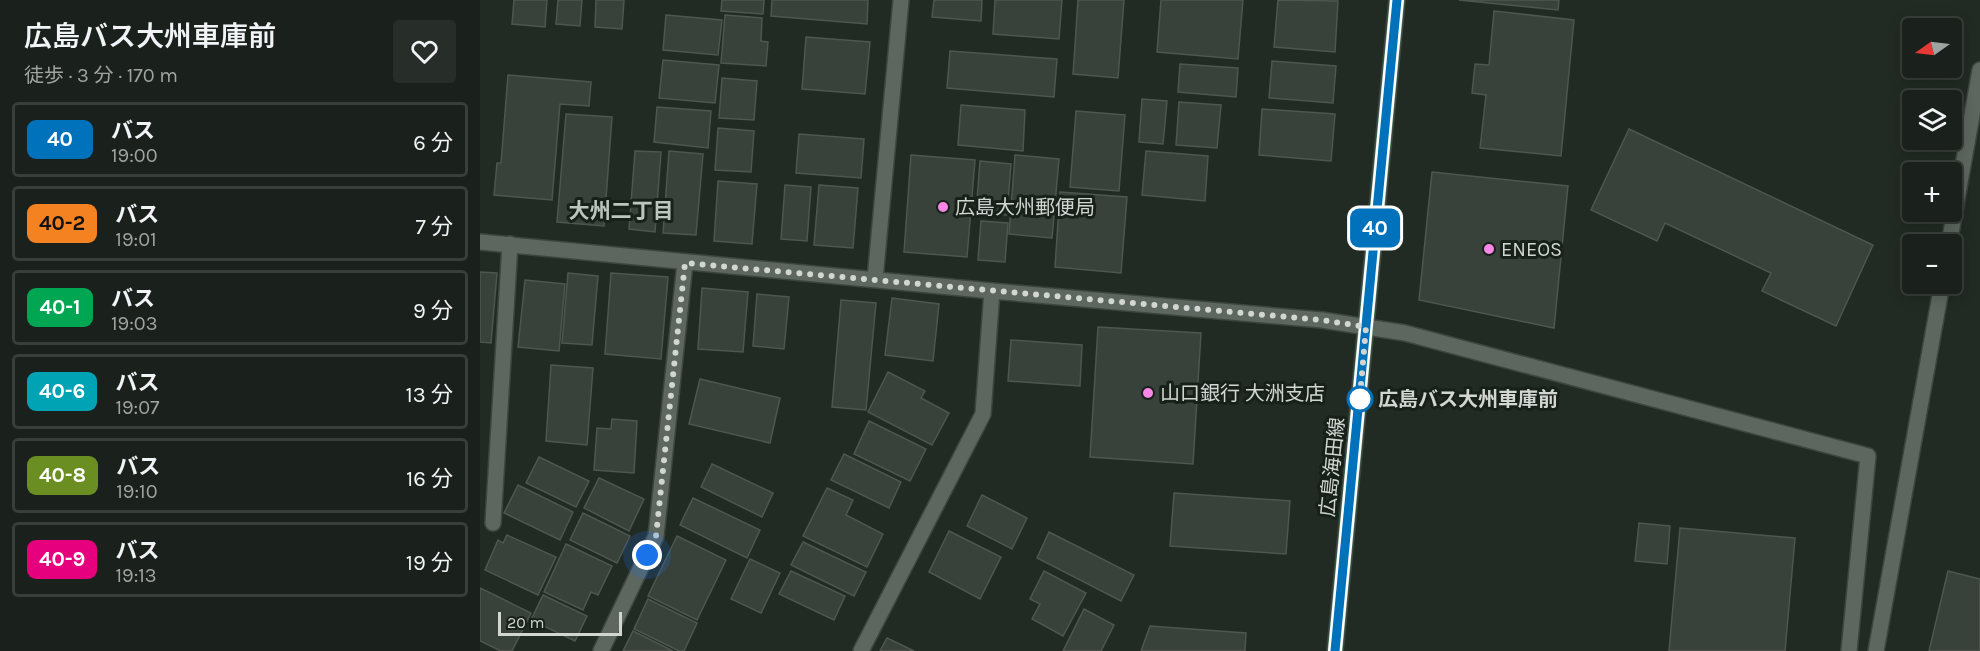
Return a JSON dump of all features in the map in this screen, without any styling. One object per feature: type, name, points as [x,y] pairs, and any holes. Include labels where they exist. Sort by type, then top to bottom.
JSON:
[{"type":"main road","name":"広島海田線","points":[[1335,651],[1397,0]]},
{"type":"street","points":[[875,279],[901,0]]},
{"type":"street","points":[[1951,234],[1980,70]]},
{"type":"street","points":[[480,242],[685,263],[1322,320],[1405,333],[1868,456],[1849,651]]},
{"type":"street","points":[[494,523],[510,244]]},
{"type":"street","points":[[601,651],[656,536],[685,263]]},
{"type":"street","points":[[861,651],[983,414],[992,291]]},
{"type":"street","points":[[1876,651],[1940,294]]},
{"type":"building","points":[[514,0],[547,0],[545,27],[512,24]]},
{"type":"building","points":[[558,0],[582,0],[580,26],[556,24]]},
{"type":"building","points":[[596,0],[624,0],[622,29],[595,27]]},
{"type":"building","points":[[722,0],[764,0],[763,14],[721,11]]},
{"type":"building","points":[[772,0],[868,0],[867,24],[771,16]]},
{"type":"building","points":[[934,0],[982,0],[981,21],[932,17]]},
{"type":"building","points":[[995,0],[1062,0],[1059,39],[993,34]]},
{"type":"building","points":[[1078,0],[1124,0],[1118,78],[1073,74]]},
{"type":"building","points":[[1161,0],[1243,0],[1238,59],[1157,52]]},
{"type":"building","points":[[1278,0],[1338,1],[1335,52],[1274,47]]},
{"type":"building","points":[[1459,0],[1559,0],[1558,10]]},
{"type":"building","points":[[1494,11],[1574,20],[1561,156],[1480,148],[1486,95],[1472,93],[1475,64],[1489,65]]},
{"type":"building","points":[[666,15],[722,20],[718,55],[663,50]]},
{"type":"building","points":[[725,15],[762,18],[761,41],[768,42],[766,66],[721,63]]},
{"type":"building","points":[[806,37],[870,42],[865,94],[802,89]]},
{"type":"building","points":[[950,51],[1057,59],[1054,97],[947,88]]},
{"type":"building","points":[[663,60],[719,65],[715,103],[659,98]]},
{"type":"building","points":[[1272,61],[1336,66],[1333,103],[1269,98]]},
{"type":"building","points":[[1180,64],[1238,68],[1236,97],[1178,92]]},
{"type":"building","points":[[508,75],[591,82],[589,106],[560,104],[552,200],[494,195],[497,163],[501,163]]},
{"type":"building","points":[[722,78],[757,81],[754,120],[719,118]]},
{"type":"building","points":[[1142,99],[1167,101],[1163,144],[1139,142]]},
{"type":"building","points":[[1179,102],[1221,105],[1217,148],[1176,145]]},
{"type":"building","points":[[961,105],[1025,110],[1023,151],[958,145]]},
{"type":"building","points":[[657,107],[711,111],[708,148],[654,142]]},
{"type":"building","points":[[1262,109],[1335,114],[1331,161],[1259,155]]},
{"type":"building","points":[[1076,111],[1125,115],[1119,191],[1070,187]]},
{"type":"building","points":[[566,114],[612,117],[604,226],[557,222]]},
{"type":"building","points":[[718,128],[754,131],[751,172],[715,170]]},
{"type":"building","points":[[1629,129],[1873,245],[1836,326],[1762,291],[1771,273],[1665,223],[1657,241],[1591,210]]},
{"type":"building","points":[[799,134],[864,139],[861,178],[796,173]]},
{"type":"building","points":[[635,151],[661,152],[655,232],[629,229]]},
{"type":"building","points":[[669,151],[703,154],[696,235],[663,233]]},
{"type":"building","points":[[1146,151],[1208,156],[1205,201],[1142,195]]},
{"type":"building","points":[[911,155],[975,160],[967,257],[904,252]]},
{"type":"building","points":[[1015,155],[1059,159],[1052,238],[1009,234]]},
{"type":"building","points":[[980,161],[1011,164],[1007,215],[976,213]]},
{"type":"building","points":[[1432,172],[1568,186],[1554,328],[1419,300]]},
{"type":"building","points":[[718,181],[757,184],[752,244],[714,241]]},
{"type":"building","points":[[785,185],[811,187],[807,241],[781,239]]},
{"type":"building","points":[[819,185],[858,188],[853,248],[814,245]]},
{"type":"building","points":[[1060,192],[1127,197],[1121,273],[1055,267]]},
{"type":"building","points":[[981,221],[1008,223],[1005,262],[978,260]]},
{"type":"building","points":[[480,272],[497,273],[491,343],[480,342]]},
{"type":"building","points":[[568,273],[598,276],[592,345],[562,343]]},
{"type":"building","points":[[611,273],[668,277],[661,359],[605,354]]},
{"type":"building","points":[[525,280],[565,284],[559,351],[518,347]]},
{"type":"building","points":[[702,288],[748,292],[743,352],[698,349]]},
{"type":"building","points":[[757,294],[789,297],[784,349],[753,346]]},
{"type":"building","points":[[892,298],[939,304],[933,361],[885,355]]},
{"type":"building","points":[[841,300],[876,303],[866,410],[832,407]]},
{"type":"building","points":[[1098,327],[1201,333],[1193,464],[1090,457]]},
{"type":"building","points":[[1011,340],[1082,345],[1080,386],[1008,381]]},
{"type":"building","points":[[551,365],[593,368],[587,445],[546,441]]},
{"type":"building","points":[[888,372],[925,391],[921,398],[949,413],[932,445],[868,412]]},
{"type":"building","points":[[700,379],[780,398],[770,443],[689,424]]},
{"type":"building","points":[[612,419],[637,421],[634,473],[594,470],[597,428],[611,429]]},
{"type":"building","points":[[869,421],[926,449],[910,481],[854,454]]},
{"type":"building","points":[[844,454],[901,482],[889,508],[831,480]]},
{"type":"building","points":[[539,457],[589,481],[576,507],[526,483]]},
{"type":"building","points":[[712,464],[773,493],[762,517],[701,487]]},
{"type":"building","points":[[599,478],[644,499],[629,531],[584,508]]},
{"type":"building","points":[[518,485],[573,512],[560,540],[504,513]]},
{"type":"building","points":[[827,488],[853,500],[846,515],[883,534],[867,567],[803,536]]},
{"type":"building","points":[[1174,493],[1290,501],[1286,554],[1170,546]]},
{"type":"building","points":[[982,495],[1027,518],[1012,549],[967,526]]},
{"type":"building","points":[[693,498],[760,530],[747,558],[680,525]]},
{"type":"building","points":[[583,513],[630,536],[617,563],[570,540]]},
{"type":"building","points":[[1639,523],[1670,526],[1667,564],[1635,561]]},
{"type":"building","points":[[1680,528],[1795,538],[1785,651],[1669,651]]},
{"type":"building","points":[[949,531],[1001,557],[980,599],[929,572]]},
{"type":"building","points":[[1049,532],[1134,575],[1121,601],[1037,558]]},
{"type":"building","points":[[507,535],[556,557],[538,595],[485,570],[498,540],[503,543]]},
{"type":"building","points":[[677,536],[726,560],[697,620],[648,596]]},
{"type":"building","points":[[803,542],[866,572],[854,596],[791,565]]},
{"type":"building","points":[[566,544],[612,566],[598,595],[591,592],[583,610],[544,592]]},
{"type":"building","points":[[750,559],[780,573],[761,613],[731,599]]},
{"type":"building","points":[[791,571],[845,596],[834,620],[779,594]]},
{"type":"building","points":[[1044,571],[1086,593],[1063,636],[1032,619],[1040,604],[1030,599]]},
{"type":"building","points":[[1948,571],[1980,579],[1980,651],[1929,651]]},
{"type":"building","points":[[480,588],[531,613],[512,651],[501,651],[480,641]]},
{"type":"building","points":[[543,595],[587,616],[575,641],[531,620]]},
{"type":"building","points":[[648,599],[697,623],[684,651],[679,651],[634,629]]},
{"type":"building","points":[[1084,609],[1114,625],[1101,651],[1063,651]]},
{"type":"building","points":[[1150,626],[1246,633],[1245,651],[1141,651]]},
{"type":"building","points":[[633,631],[673,651],[623,651]]},
{"type":"building","points":[[887,638],[914,651],[880,651]]},
{"type":"bus line","name":"40","points":[[1335,651],[1397,0]]},
{"type":"place","name":"広島大州郵便局","points":[[943,207]]},
{"type":"place","name":"ENEOS","points":[[1489,249]]},
{"type":"place","name":"山口銀行 大洲支店","points":[[1148,393]]},
{"type":"place","name":"広島バス大州車庫前","points":[[1360,399]]},
{"type":"district","name":"大州二丁目","points":[[621,211]]},
{"type":"route","points":[[647,555],[656,536],[685,263],[1322,320],[1366,327],[1359,408],[1360,399]]}]
